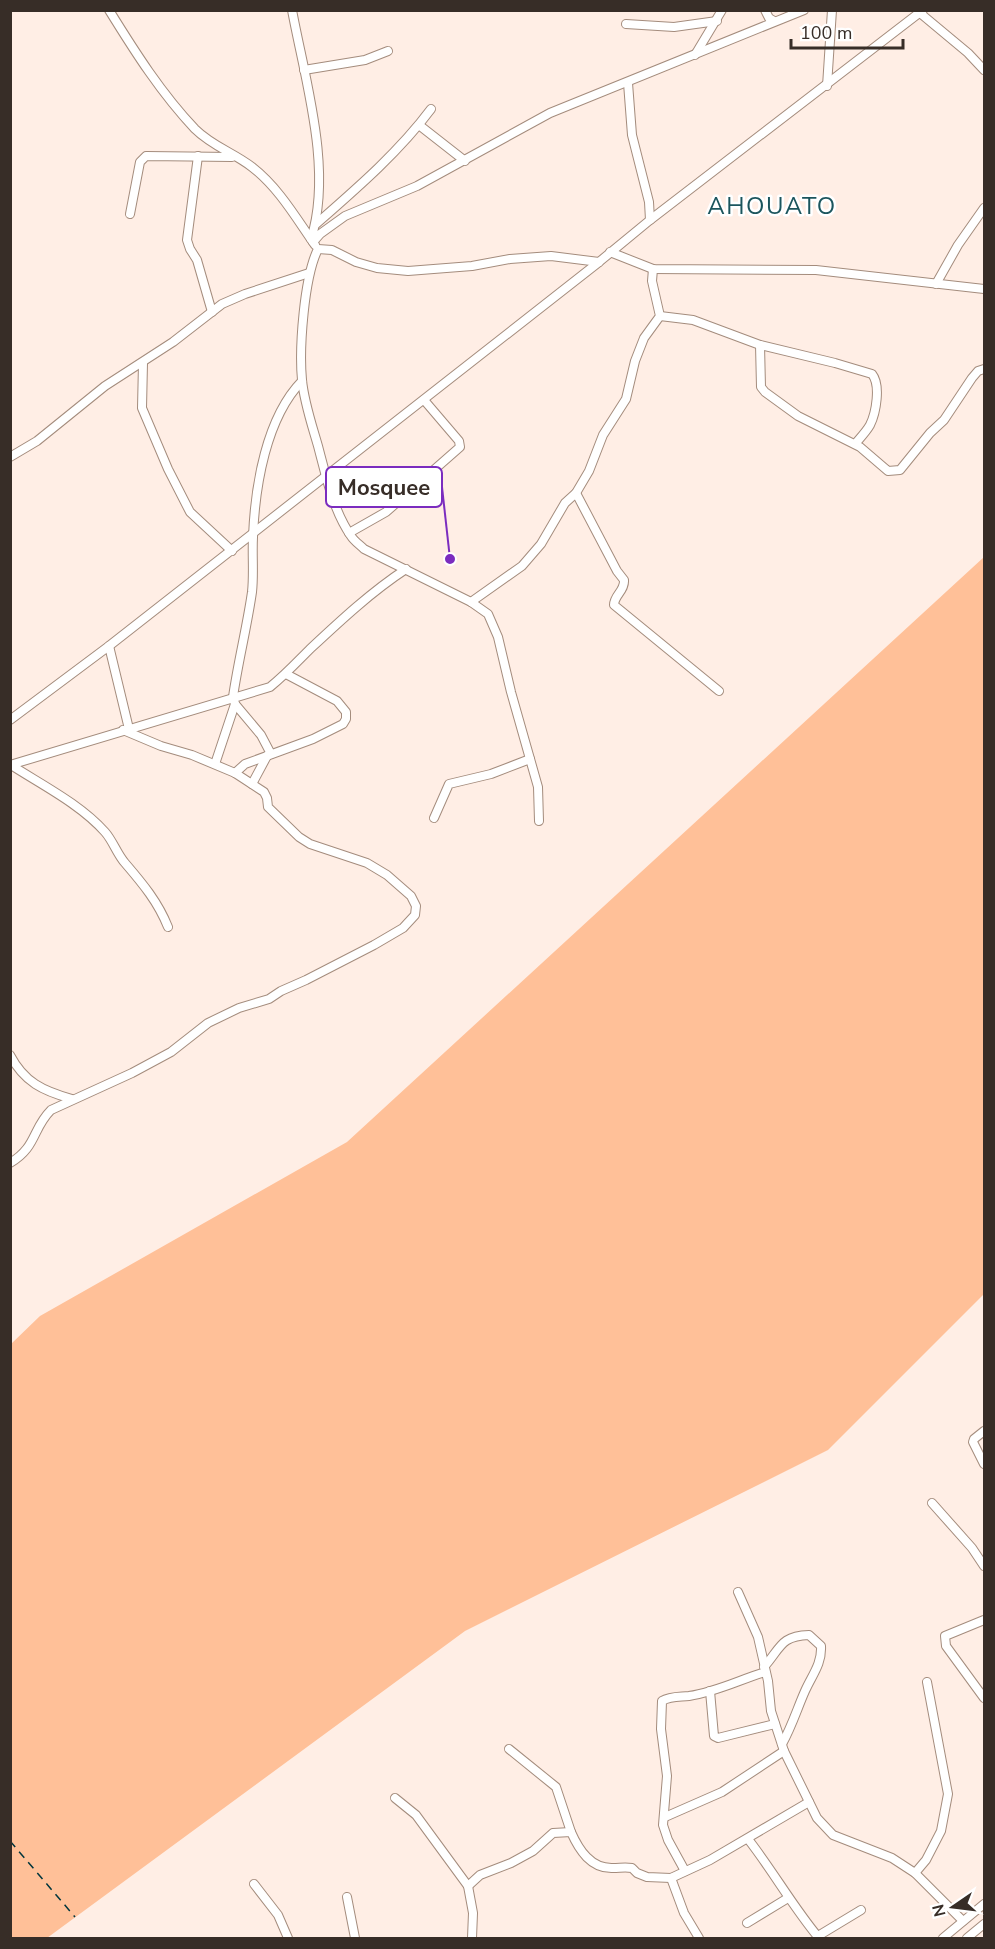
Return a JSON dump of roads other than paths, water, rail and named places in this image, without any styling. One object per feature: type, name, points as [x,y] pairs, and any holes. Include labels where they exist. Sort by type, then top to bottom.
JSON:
[{"type":"street","points":[[110,10],[156,83],[183,115],[197,131],[251,167],[279,194],[314,244],[356,262],[377,268],[408,271],[551,256],[599,262]]},
{"type":"street","points":[[292,10],[314,122],[318,161],[316,224],[301,347],[302,381],[306,405],[335,504],[349,533],[364,549],[471,602],[488,614],[493,622],[538,787],[539,821]]},
{"type":"street","points":[[694,56],[722,10]]},
{"type":"street","points":[[765,10],[769,18],[774,21]]},
{"type":"street","points":[[314,244],[320,234],[345,216],[417,186],[550,113],[804,10]]},
{"type":"street","points":[[827,86],[832,10]]},
{"type":"street","points":[[10,720],[232,551],[650,220],[922,12],[968,52],[984,70]]},
{"type":"street","points":[[626,24],[674,27],[717,21]]},
{"type":"street","points":[[304,70],[364,60],[388,51]]},
{"type":"street","points":[[628,83],[632,135],[649,202],[650,220]]},
{"type":"street","points":[[316,224],[352,192],[419,125],[431,109]]},
{"type":"street","points":[[419,125],[465,161]]},
{"type":"street","points":[[130,214],[140,162],[143,158],[151,154],[234,157]]},
{"type":"street","points":[[198,156],[187,240],[197,260],[212,312]]},
{"type":"street","points":[[936,284],[958,245],[984,208]]},
{"type":"street","points":[[610,252],[652,269],[816,270],[984,289]]},
{"type":"street","points":[[471,602],[522,566],[541,544],[565,503],[576,493],[589,471],[603,435],[626,399],[635,361],[644,338],[660,316],[652,281],[652,269]]},
{"type":"street","points":[[10,458],[37,441],[105,386],[143,363],[233,298],[309,273]]},
{"type":"street","points":[[660,316],[693,320],[760,345],[845,365],[872,374],[876,379],[877,396],[870,425],[855,444]]},
{"type":"street","points":[[760,345],[761,387],[765,392],[798,416],[855,444],[888,471],[900,470],[930,433],[944,420],[972,378],[978,371],[984,369]]},
{"type":"street","points":[[143,363],[142,408],[168,468],[190,512],[232,551]]},
{"type":"street","points":[[215,764],[234,700],[252,591],[253,534],[261,472],[280,410],[291,392],[302,381]]},
{"type":"street","points":[[349,533],[386,512],[460,447],[459,441],[424,400]]},
{"type":"street","points":[[576,493],[624,580],[623,588],[615,598],[614,605],[719,691]]},
{"type":"street","points":[[11,765],[234,700],[270,687],[376,589],[405,569]]},
{"type":"street","points":[[109,646],[126,730]]},
{"type":"street","points":[[235,772],[245,764],[314,739],[343,724],[346,719],[346,712],[337,700],[286,674]]},
{"type":"street","points":[[234,700],[261,735],[269,755]]},
{"type":"street","points":[[10,1163],[22,1156],[33,1142],[41,1119],[51,1110],[132,1073],[171,1052],[208,1023],[239,1008],[269,999],[281,990],[306,980],[381,941],[415,915],[416,906],[411,896],[387,875],[367,863],[310,844],[299,837],[270,811],[266,795],[235,772],[161,746],[126,730]]},
{"type":"street","points":[[252,784],[269,755]]},
{"type":"street","points":[[434,818],[449,784],[491,774],[530,759]]},
{"type":"street","points":[[11,765],[60,796],[105,832],[123,861],[143,883],[161,909],[168,927]]},
{"type":"street","points":[[10,1055],[28,1081],[55,1095],[72,1099]]},
{"type":"street","points":[[984,1431],[974,1439],[974,1442],[984,1464]]},
{"type":"street","points":[[932,1503],[972,1548],[984,1566]]},
{"type":"street","points":[[738,1592],[758,1637],[771,1711],[783,1747],[817,1818],[833,1835],[892,1858],[915,1873],[963,1921]]},
{"type":"street","points":[[984,1620],[945,1636],[944,1640],[984,1698]]},
{"type":"street","points":[[665,1817],[722,1792],[783,1747],[805,1690],[818,1667],[821,1646],[809,1635],[795,1636],[784,1641],[764,1670],[749,1677],[726,1687],[662,1701],[661,1729],[667,1776],[663,1825],[668,1840],[685,1871]]},
{"type":"street","points":[[915,1873],[926,1860],[941,1831],[948,1794],[927,1682]]},
{"type":"street","points":[[710,1691],[714,1736],[718,1738],[775,1724]]},
{"type":"street","points":[[510,1749],[556,1787],[571,1832],[590,1861],[600,1867],[632,1868],[647,1877],[671,1878],[710,1860],[809,1802]]},
{"type":"street","points":[[395,1798],[416,1815],[468,1886],[472,1898],[472,1938]]},
{"type":"street","points":[[468,1886],[480,1875],[511,1863],[532,1851],[553,1833],[571,1832]]},
{"type":"street","points":[[748,1839],[818,1937],[861,1910]]},
{"type":"street","points":[[671,1878],[684,1913],[699,1938]]},
{"type":"street","points":[[254,1884],[278,1915],[288,1938]]},
{"type":"street","points":[[347,1897],[355,1938]]},
{"type":"street","points":[[747,1923],[788,1898]]},
{"type":"street","points":[[944,1938],[984,1904]]},
{"type":"street","points":[[968,1938],[983,1927]]},
{"type":"place","name":"Mosquee","points":[[450,559]]},
{"type":"district","name":"AHOUATO","points":[[772,206]]}]
